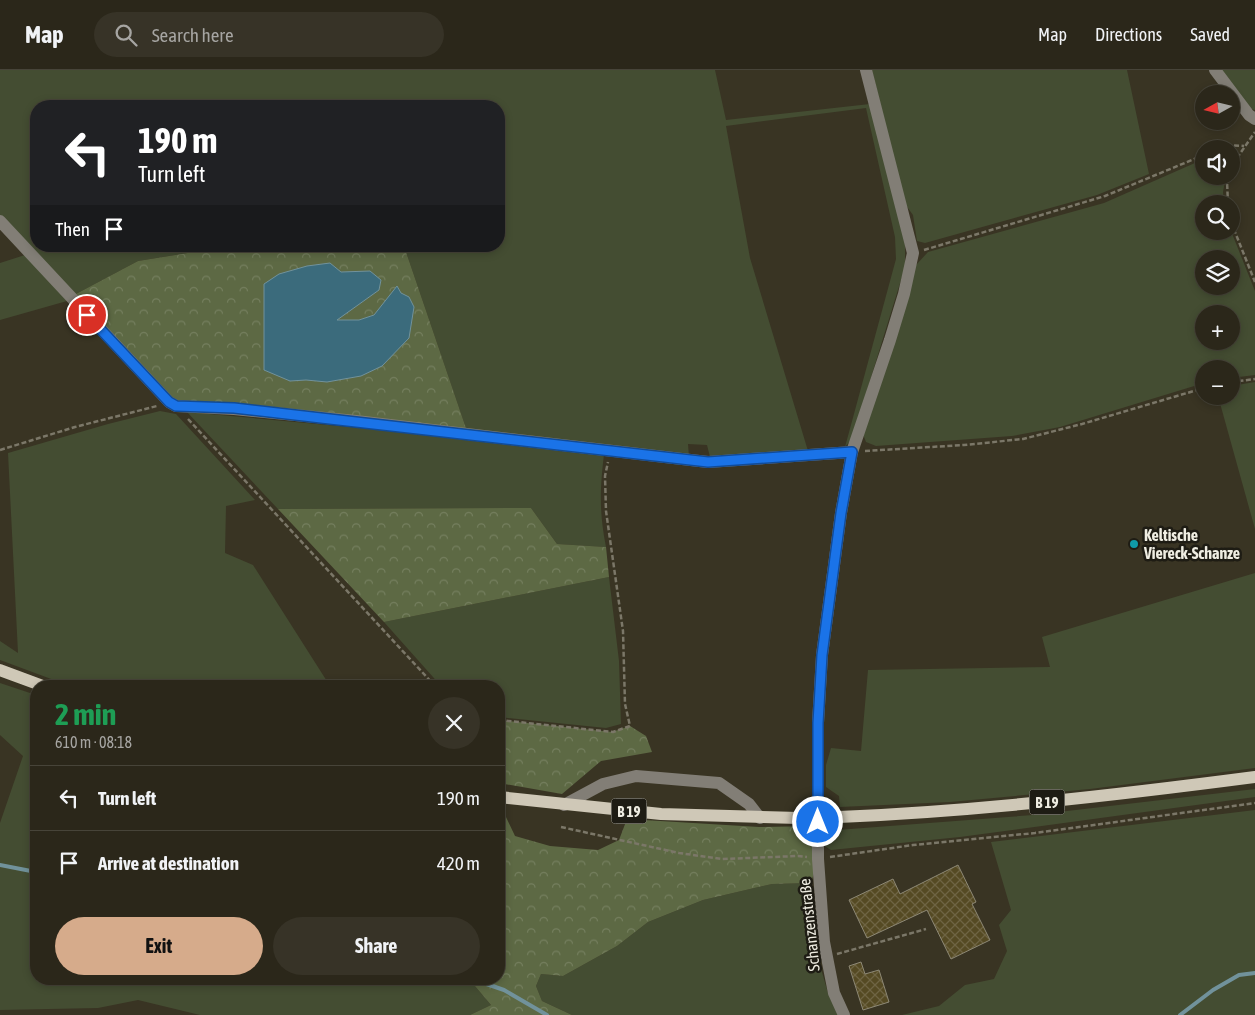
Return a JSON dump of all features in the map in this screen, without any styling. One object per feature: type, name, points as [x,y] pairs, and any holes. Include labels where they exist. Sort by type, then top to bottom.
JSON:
[{"type":"main road","points":[[0,670],[30,681]]},
{"type":"main road","name":"B 19","points":[[505,798],[661,814],[760,818],[839,817],[914,814],[1067,801],[1255,777]]},
{"type":"street","points":[[866,70],[914,253]]},
{"type":"street","points":[[1216,70],[1249,115],[1255,119]]},
{"type":"street","points":[[0,222],[172,404],[234,408],[708,462],[852,452]]},
{"type":"street","name":"Schanzenstraße","points":[[844,1015],[834,993],[826,956],[818,859],[818,723],[822,655],[841,513],[852,452],[899,313],[914,253]]},
{"type":"street","points":[[564,805],[603,784],[636,776],[719,783],[749,804],[760,818]]},
{"type":"path","points":[[1240,154],[1255,132]]},
{"type":"path","points":[[914,253],[1105,196],[1195,159]]},
{"type":"path","points":[[1238,240],[1255,282]]},
{"type":"path","points":[[1240,381],[1255,379]]},
{"type":"path","points":[[852,452],[964,445],[1022,439],[1082,424],[1195,391]]},
{"type":"path","points":[[0,450],[75,427],[172,404],[429,680]]},
{"type":"path","points":[[505,721],[612,732],[630,726],[625,704],[623,630],[606,511],[605,476],[611,451]]},
{"type":"path","points":[[561,827],[679,853],[722,859],[798,856],[818,859],[913,845],[1035,833],[1255,803]]},
{"type":"path","points":[[826,956],[926,928]]},
{"type":"green space","points":[[0,70],[715,70],[726,120],[870,104],[905,242],[905,267],[852,439],[845,447],[896,259],[895,237],[866,108],[726,126],[750,258],[808,451],[710,457],[707,445],[688,444],[689,457],[467,431],[406,252],[505,252],[505,100],[30,100],[30,248],[0,216]]},
{"type":"green space","points":[[872,70],[1127,70],[1149,174],[1097,195],[925,243],[917,241],[913,215],[905,204]]},
{"type":"green space","points":[[1219,70],[1255,70],[1255,110],[1247,108],[1240,98],[1240,85],[1230,85]]},
{"type":"green space","points":[[1195,163],[1195,185],[1224,185],[1223,195],[1195,195],[1195,240],[1235,240],[1239,250],[1195,250],[1195,295],[1240,295],[1240,254],[1255,291],[1255,375],[1240,377],[1240,360],[1195,360],[1195,386],[1060,427],[1012,436],[876,446],[866,442],[863,434],[916,265],[928,252],[1104,203]]},
{"type":"green space","points":[[34,252],[193,252],[138,261],[74,295]]},
{"type":"green space","points":[[194,252],[406,252],[467,431],[173,401],[74,295],[138,261]]},
{"type":"green space","points":[[25,255],[67,301],[0,320],[0,263]]},
{"type":"green space","points":[[1255,382],[1255,529],[1221,405],[1240,405],[1240,384]]},
{"type":"green space","points":[[160,411],[176,414],[255,500],[226,506],[225,553],[253,565],[326,680],[54,680],[0,660],[0,641],[18,653],[8,453]]},
{"type":"green space","points":[[187,412],[459,437],[604,454],[601,501],[606,547],[557,544],[531,508],[278,509]]},
{"type":"green space","points":[[531,508],[557,544],[606,547],[609,577],[384,622],[278,509]]},
{"type":"green space","points":[[1255,573],[1255,768],[1090,789],[950,802],[840,807],[839,796],[826,787],[826,765],[831,748],[861,751],[868,670],[1050,667],[1042,637]]},
{"type":"green space","points":[[609,577],[619,661],[621,724],[606,728],[505,718],[505,680],[436,680],[384,622]]},
{"type":"green space","points":[[0,683],[30,693],[30,985],[474,985],[491,1005],[470,1015],[200,1015],[138,1000],[98,1008],[0,1010],[0,823],[23,756],[0,735]]},
{"type":"green space","points":[[505,721],[612,732],[630,726],[646,736],[652,752],[601,761],[562,794],[505,784]]},
{"type":"green space","points":[[1255,789],[1255,797],[960,837],[831,850],[823,845],[824,831],[1033,815]]},
{"type":"green space","points":[[1255,810],[1255,1015],[902,1015],[939,1006],[965,985],[994,979],[1007,951],[999,925],[1011,910],[991,842]]},
{"type":"green space","points":[[505,815],[515,836],[550,846],[598,850],[619,840],[627,819],[759,827],[817,826],[818,859],[811,883],[772,884],[703,900],[648,922],[617,946],[563,976],[541,974],[536,986],[542,1001],[572,1015],[470,1015],[491,1005],[474,985],[505,985]]},
{"type":"green space","points":[[811,883],[815,948],[828,993],[838,1015],[572,1015],[542,1001],[536,986],[541,974],[563,976],[617,946],[648,922],[703,900],[772,884]]},
{"type":"water","points":[[330,263],[341,272],[370,271],[381,280],[379,290],[337,320],[359,320],[374,315],[397,286],[401,293],[409,297],[414,307],[409,338],[382,366],[361,376],[327,382],[290,381],[264,370],[264,284],[279,274],[307,266]]},
{"type":"building","points":[[958,865],[976,902],[972,904],[990,940],[951,959],[927,910],[867,938],[849,900],[893,879],[900,894]]},
{"type":"building","points":[[861,962],[865,974],[879,970],[889,1002],[863,1010],[849,966]]},
{"type":"waterway","points":[[0,865],[30,871]]},
{"type":"waterway","points":[[1180,1015],[1213,990],[1239,975],[1255,973]]},
{"type":"waterway","points":[[489,985],[504,990],[547,1015]]},
{"type":"place","name":"Keltische Viereck-Schanze","points":[[1134,544]]},
{"type":"route","points":[[87,315],[169,402],[176,406],[234,408],[708,462],[852,452],[841,513],[822,655],[818,723],[818,822]]}]
